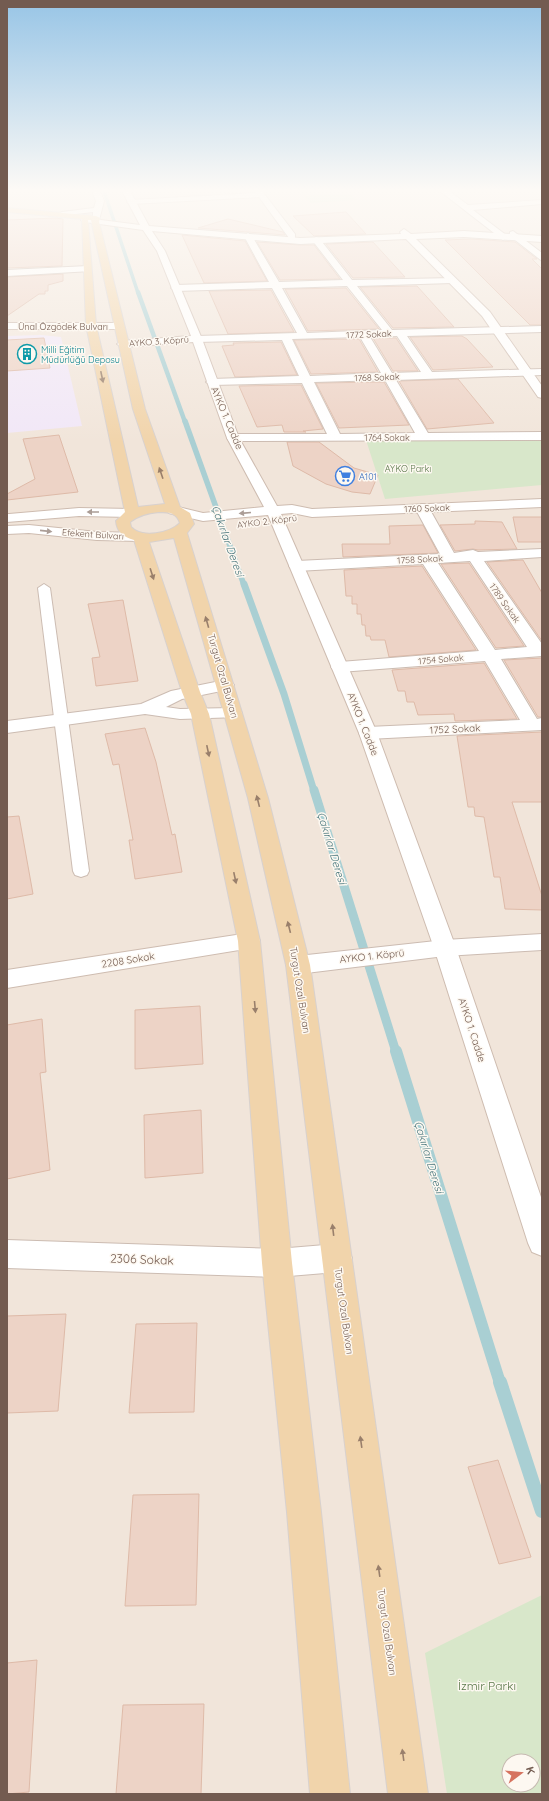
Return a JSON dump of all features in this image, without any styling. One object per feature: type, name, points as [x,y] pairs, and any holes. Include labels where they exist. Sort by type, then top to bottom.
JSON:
[{"type":"main road","points":[[88,275],[87,317],[136,525],[195,703],[249,942],[277,1263],[304,1520],[330,1794]]},
{"type":"main road","points":[[108,275],[122,344],[140,410],[174,510]]},
{"type":"main road","points":[[136,525],[150,508],[174,510],[184,515],[187,519],[187,524],[179,532]]},
{"type":"main road","name":"Efekent Bulvarı","points":[[136,525],[158,538],[179,532]]},
{"type":"main road","name":"Turgut Ozal Bulvarı","points":[[179,532],[226,685],[258,798],[298,965],[408,1794]]},
{"type":"street","name":"AYKO 1. Cadde","points":[[171,275],[197,339],[233,438],[276,516],[368,733],[445,948],[542,1243]]},
{"type":"street","points":[[270,275],[304,336]]},
{"type":"street","points":[[344,275],[429,376]]},
{"type":"street","points":[[447,275],[486,314],[542,394]]},
{"type":"street","points":[[176,288],[452,280]]},
{"type":"street","name":"Ünal Özgödek Bulvarı","points":[[7,326],[87,317],[116,310]]},
{"type":"street","name":"Ünal Özgödek Bulvarı","points":[[7,318],[51,315]]},
{"type":"street","name":"Ünal Özgödek Bulvarı","points":[[87,317],[118,326]]},
{"type":"street","name":"1772 Sokak","points":[[197,339],[542,329]]},
{"type":"street","points":[[363,334],[424,437]]},
{"type":"street","points":[[285,336],[335,437]]},
{"type":"street","name":"AYKO 3. Köprü","points":[[122,344],[197,339]]},
{"type":"street","name":"1768 Sokak","points":[[212,382],[542,372]]},
{"type":"street","name":"1764 Sokak","points":[[233,438],[542,436]]},
{"type":"street","name":"1760 Sokak","points":[[312,513],[542,503]]},
{"type":"street","points":[[422,508],[449,557]]},
{"type":"street","name":"AYKO 2. Köprü","points":[[174,510],[204,522]]},
{"type":"street","points":[[7,518],[79,512],[136,525]]},
{"type":"street","name":"AYKO 2. Köprü","points":[[179,532],[204,522],[276,516],[299,518],[312,513]]},
{"type":"street","name":"Efekent Bulvarı","points":[[7,530],[29,529],[97,536],[136,525]]},
{"type":"street","name":"1758 Sokak","points":[[298,566],[473,555],[542,553]]},
{"type":"street","name":"1789 Sokak","points":[[473,555],[540,651]]},
{"type":"street","points":[[427,558],[537,725]]},
{"type":"street","name":"1754 Sokak","points":[[340,667],[540,651]]},
{"type":"street","points":[[7,727],[145,709],[180,714],[195,703],[226,685]]},
{"type":"street","points":[[145,709],[176,695],[195,703],[233,713]]},
{"type":"street","name":"1752 Sokak","points":[[368,733],[537,725]]},
{"type":"street","name":"2208 Sokak","points":[[7,979],[249,942]]},
{"type":"street","name":"AYKO 1. Köprü","points":[[298,965],[445,948],[542,942]]},
{"type":"street","name":"2306 Sokak","points":[[7,1254],[277,1263],[336,1258]]},
{"type":"lane","points":[[44,588],[81,871]]},
{"type":"shaded area","points":[[7,275],[542,275],[542,1794],[7,1794]]},
{"type":"shaded area","points":[[41,335],[61,337],[82,426],[7,433],[7,336]]},
{"type":"green space","name":"AYKO Parkı","points":[[542,439],[542,485],[385,499],[366,440]]},
{"type":"green space","name":"İzmir Parkı","points":[[542,1595],[542,1794],[447,1794],[425,1653]]},
{"type":"building","points":[[63,275],[63,281],[48,285],[48,291],[45,291],[45,294],[39,294],[7,316],[7,277]]},
{"type":"building","points":[[200,275],[264,275],[267,281],[204,283]]},
{"type":"building","points":[[277,275],[337,275],[340,279],[280,280]]},
{"type":"building","points":[[351,275],[403,275],[405,277],[353,278]]},
{"type":"building","points":[[480,275],[542,275],[542,325],[530,325]]},
{"type":"building","points":[[417,286],[454,327],[393,328],[360,287]]},
{"type":"building","points":[[346,288],[379,329],[308,331],[285,289]]},
{"type":"building","points":[[271,290],[294,332],[228,334],[209,291]]},
{"type":"building","points":[[462,336],[467,339],[493,367],[433,370],[410,337]]},
{"type":"building","name":"Milli Eğitim Müdürlüğü Deposu","points":[[44,338],[50,368],[7,371],[7,340]]},
{"type":"building","points":[[373,338],[396,338],[418,371],[393,371]]},
{"type":"building","points":[[359,339],[378,372],[311,374],[294,340]]},
{"type":"building","points":[[281,342],[297,375],[235,377],[222,346],[234,345],[233,343]]},
{"type":"building","points":[[458,379],[494,423],[427,429],[399,381]]},
{"type":"building","points":[[384,382],[409,425],[339,428],[316,383]]},
{"type":"building","points":[[301,385],[323,429],[303,431],[306,432],[284,432],[282,425],[257,427],[239,386]]},
{"type":"building","points":[[59,435],[78,492],[7,500],[7,494],[35,479],[23,439]]},
{"type":"building","points":[[287,442],[319,442],[354,468],[378,475],[370,494],[352,492],[326,484],[293,466]]},
{"type":"building","points":[[513,517],[542,517],[542,542],[518,542]]},
{"type":"building","points":[[475,521],[502,522],[517,549],[473,549],[455,551],[440,525],[475,524]]},
{"type":"building","points":[[423,525],[438,553],[343,557],[342,544],[390,544],[389,526]]},
{"type":"building","points":[[523,560],[542,593],[542,641],[487,562]]},
{"type":"building","points":[[469,563],[524,646],[496,648],[441,564]]},
{"type":"building","points":[[422,566],[476,650],[389,657],[385,640],[371,640],[370,636],[366,636],[365,625],[362,625],[361,614],[357,614],[357,604],[352,604],[352,596],[346,596],[344,570]]},
{"type":"building","points":[[123,600],[138,681],[96,686],[92,658],[100,657],[88,604]]},
{"type":"building","points":[[542,658],[542,717],[538,717],[504,660]]},
{"type":"building","points":[[484,663],[517,719],[455,721],[454,714],[418,715],[414,702],[407,702],[405,691],[398,691],[392,670]]},
{"type":"building","points":[[145,728],[156,762],[172,835],[175,834],[182,872],[135,879],[129,840],[133,840],[119,764],[113,765],[105,734]]},
{"type":"building","points":[[542,732],[542,802],[512,802],[542,896],[542,910],[505,909],[500,877],[494,877],[484,817],[475,816],[474,807],[468,807],[457,736]]},
{"type":"building","points":[[19,816],[33,894],[7,899],[7,817]]},
{"type":"building","points":[[200,1006],[203,1064],[135,1069],[135,1010]]},
{"type":"building","points":[[42,1019],[46,1072],[40,1073],[50,1170],[7,1179],[7,1025]]},
{"type":"building","points":[[201,1110],[203,1173],[145,1178],[144,1115]]},
{"type":"building","points":[[66,1314],[58,1411],[7,1413],[7,1316]]},
{"type":"building","points":[[197,1323],[194,1412],[129,1413],[136,1324]]},
{"type":"building","points":[[498,1460],[531,1557],[499,1564],[468,1467]]},
{"type":"building","points":[[199,1494],[196,1605],[125,1606],[133,1495]]},
{"type":"building","points":[[37,1660],[29,1792],[7,1794],[7,1663]]},
{"type":"building","points":[[204,1704],[201,1794],[116,1794],[123,1705]]},
{"type":"waterway","name":"Çakırlar Deresi","points":[[132,275],[138,293]]},
{"type":"waterway","name":"Çakırlar Deresi","points":[[138,292],[185,422]]},
{"type":"waterway","name":"Çakırlar Deresi","points":[[185,421],[244,585]]},
{"type":"waterway","name":"Çakırlar Deresi","points":[[244,584],[284,694],[314,791]]},
{"type":"waterway","name":"Çakırlar Deresi","points":[[314,790],[396,1052]]},
{"type":"waterway","name":"Çakırlar Deresi","points":[[396,1051],[500,1383]]},
{"type":"waterway","name":"Çakırlar Deresi","points":[[500,1382],[542,1511]]},
{"type":"place","name":"Milli Eğitim Müdürlüğü Deposu","points":[[27,354]]},
{"type":"place","name":"A101","points":[[345,476]]}]
